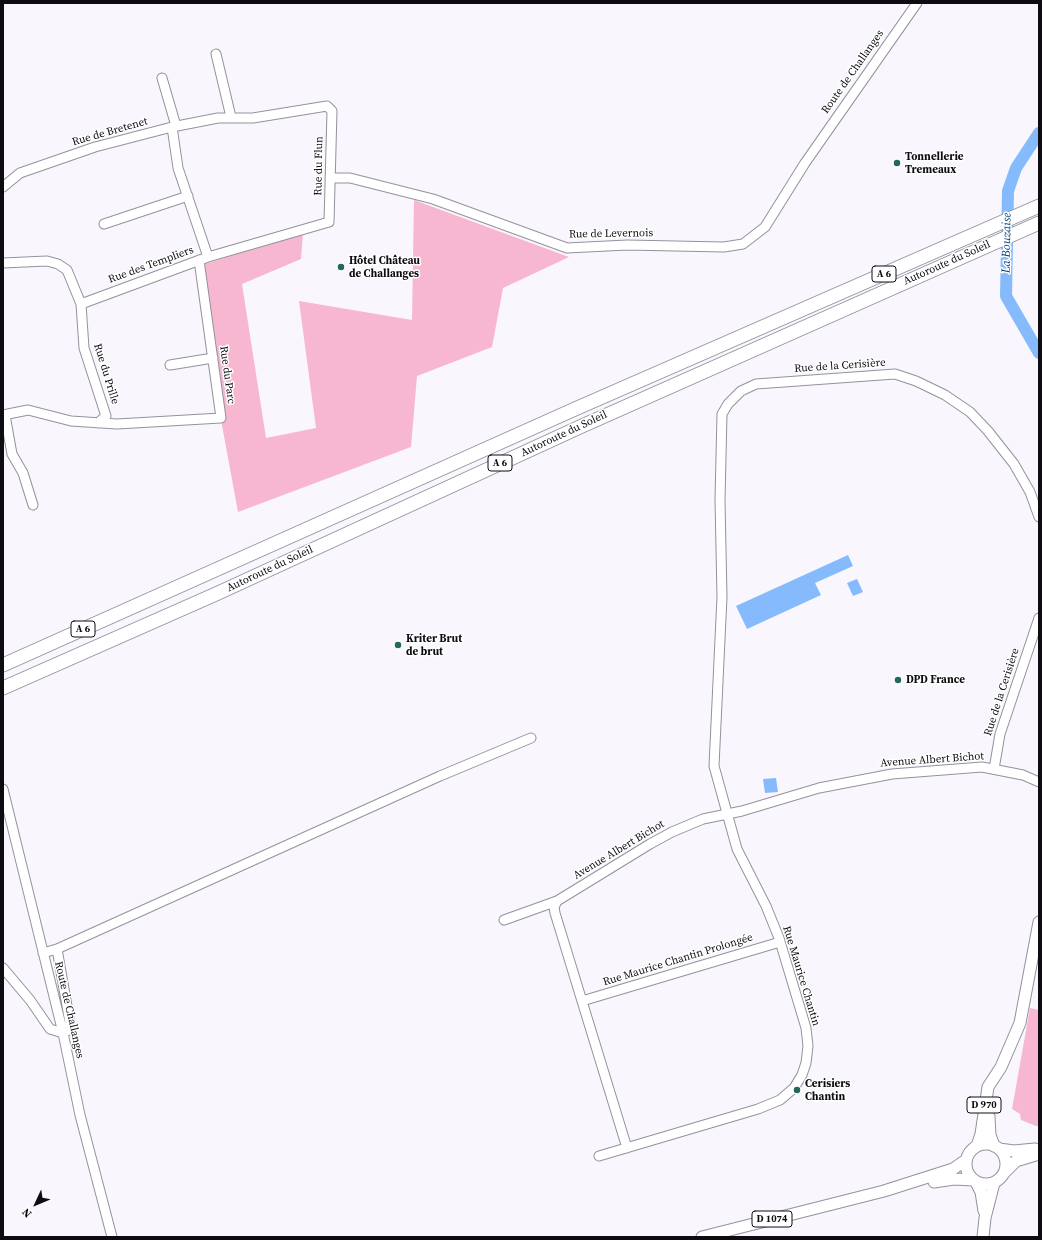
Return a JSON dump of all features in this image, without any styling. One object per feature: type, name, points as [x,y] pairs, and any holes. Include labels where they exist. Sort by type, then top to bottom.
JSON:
[{"type":"highway","name":"Autoroute du Soleil","points":[[3,665],[575,409],[1039,206]]},
{"type":"highway","name":"Autoroute du Soleil","points":[[3,688],[240,583],[582,426],[1039,222]]},
{"type":"main road","name":"D 970","points":[[997,1147],[990,1135],[989,1117],[992,1097],[1001,1067],[1020,1023],[1039,922]]},
{"type":"main road","name":"D 970","points":[[977,1146],[981,1134],[988,1087],[1001,1067]]},
{"type":"main road","points":[[985,1218],[982,1196],[974,1181],[968,1174],[966,1160],[970,1151],[977,1146],[986,1144],[1014,1151],[1039,1147]]},
{"type":"main road","points":[[997,1147],[1005,1158],[1006,1169],[1004,1174]]},
{"type":"main road","points":[[983,1237],[985,1218],[994,1183],[1016,1162],[1039,1154]]},
{"type":"main road","name":"D 1074","points":[[702,1237],[884,1191],[953,1169],[966,1160]]},
{"type":"main road","name":"D 1074","points":[[884,1191],[907,1189],[940,1180],[958,1178],[974,1181]]},
{"type":"main road","points":[[974,1181],[983,1184],[994,1183]]},
{"type":"street","name":"Route de Challanges","points":[[810,156],[917,3]]},
{"type":"street","points":[[216,54],[231,117]]},
{"type":"street","name":"Rue du Parc","points":[[98,423],[117,424],[221,418],[203,259],[188,196],[178,168],[174,126],[162,78]]},
{"type":"street","name":"Rue de Bretenet","points":[[3,187],[20,173],[95,147],[174,126],[218,118],[253,118],[327,106],[332,111]]},
{"type":"street","name":"Rue du Flun","points":[[329,222],[332,111]]},
{"type":"street","name":"Rue de Levernois","points":[[330,178],[350,178],[433,199],[567,248],[627,245],[724,247],[743,244],[765,227],[810,156]]},
{"type":"street","points":[[104,224],[188,196]]},
{"type":"street","name":"Rue des Templiers","points":[[81,304],[203,259],[329,222]]},
{"type":"street","points":[[3,263],[47,261],[58,264],[67,270],[81,304]]},
{"type":"street","name":"Rue du Prille","points":[[81,304],[84,348],[106,416],[98,423]]},
{"type":"street","points":[[170,365],[213,358]]},
{"type":"street","name":"Rue de la Cerisière","points":[[726,814],[714,766],[713,749],[718,700],[722,597],[720,500],[722,414],[728,404],[741,391],[756,384],[894,374],[916,381],[946,395],[970,412],[988,430],[1014,464],[1030,492],[1039,517]]},
{"type":"street","points":[[33,505],[23,473],[12,454],[4,415],[28,410],[71,422],[98,423]]},
{"type":"street","name":"Rue de la Cerisière","points":[[994,769],[1000,734],[1039,618]]},
{"type":"street","points":[[43,953],[57,949],[433,780],[532,738]]},
{"type":"street","name":"Avenue Albert Bichot","points":[[504,920],[557,901],[650,844],[703,819],[776,802],[819,788],[871,777],[968,768],[994,769]]},
{"type":"street","points":[[994,769],[1023,775],[1039,782]]},
{"type":"street","points":[[1023,775],[1039,774]]},
{"type":"street","name":"Route de Challanges","points":[[3,789],[63,1033],[80,1115],[112,1237]]},
{"type":"street","name":"Rue Maurice Chantin","points":[[600,1156],[758,1109],[780,1100],[794,1088],[802,1075],[806,1063],[808,1046],[806,1028],[780,942],[766,906],[737,849],[726,814]]},
{"type":"street","points":[[557,901],[554,907],[555,913],[627,1148]]},
{"type":"street","name":"Rue Maurice Chantin Prolongée","points":[[582,1001],[780,942]]},
{"type":"street","points":[[3,968],[30,1000],[50,1029],[63,1033],[67,1031],[70,1023],[57,949]]},
{"type":"shaded area","points":[[414,200],[569,257],[503,288],[492,347],[417,376],[411,447],[238,512],[221,420],[199,266],[303,233],[301,259],[242,284],[266,438],[316,428],[299,301],[412,320]]},
{"type":"shaded area","points":[[1030,1008],[1039,1010],[1039,1126],[1021,1120],[1020,1114],[1012,1109]]},
{"type":"water","points":[[848,555],[853,566],[815,583],[821,595],[747,629],[736,606]]},
{"type":"water","points":[[857,579],[863,592],[853,596],[847,583]]},
{"type":"water","points":[[776,778],[778,792],[765,793],[763,779]]},
{"type":"waterway","name":"La Bouzaise","points":[[1039,133],[1016,168],[1008,191],[1006,296],[1039,353]]},
{"type":"place","name":"Tonnellerie Tremeaux","points":[[897,163]]},
{"type":"place","name":"Hôtel Château de Challanges","points":[[341,267]]},
{"type":"place","name":"Kriter Brut de brut","points":[[398,645]]},
{"type":"place","name":"DPD France","points":[[898,680]]},
{"type":"place","name":"Cerisiers Chantin","points":[[797,1090]]}]
